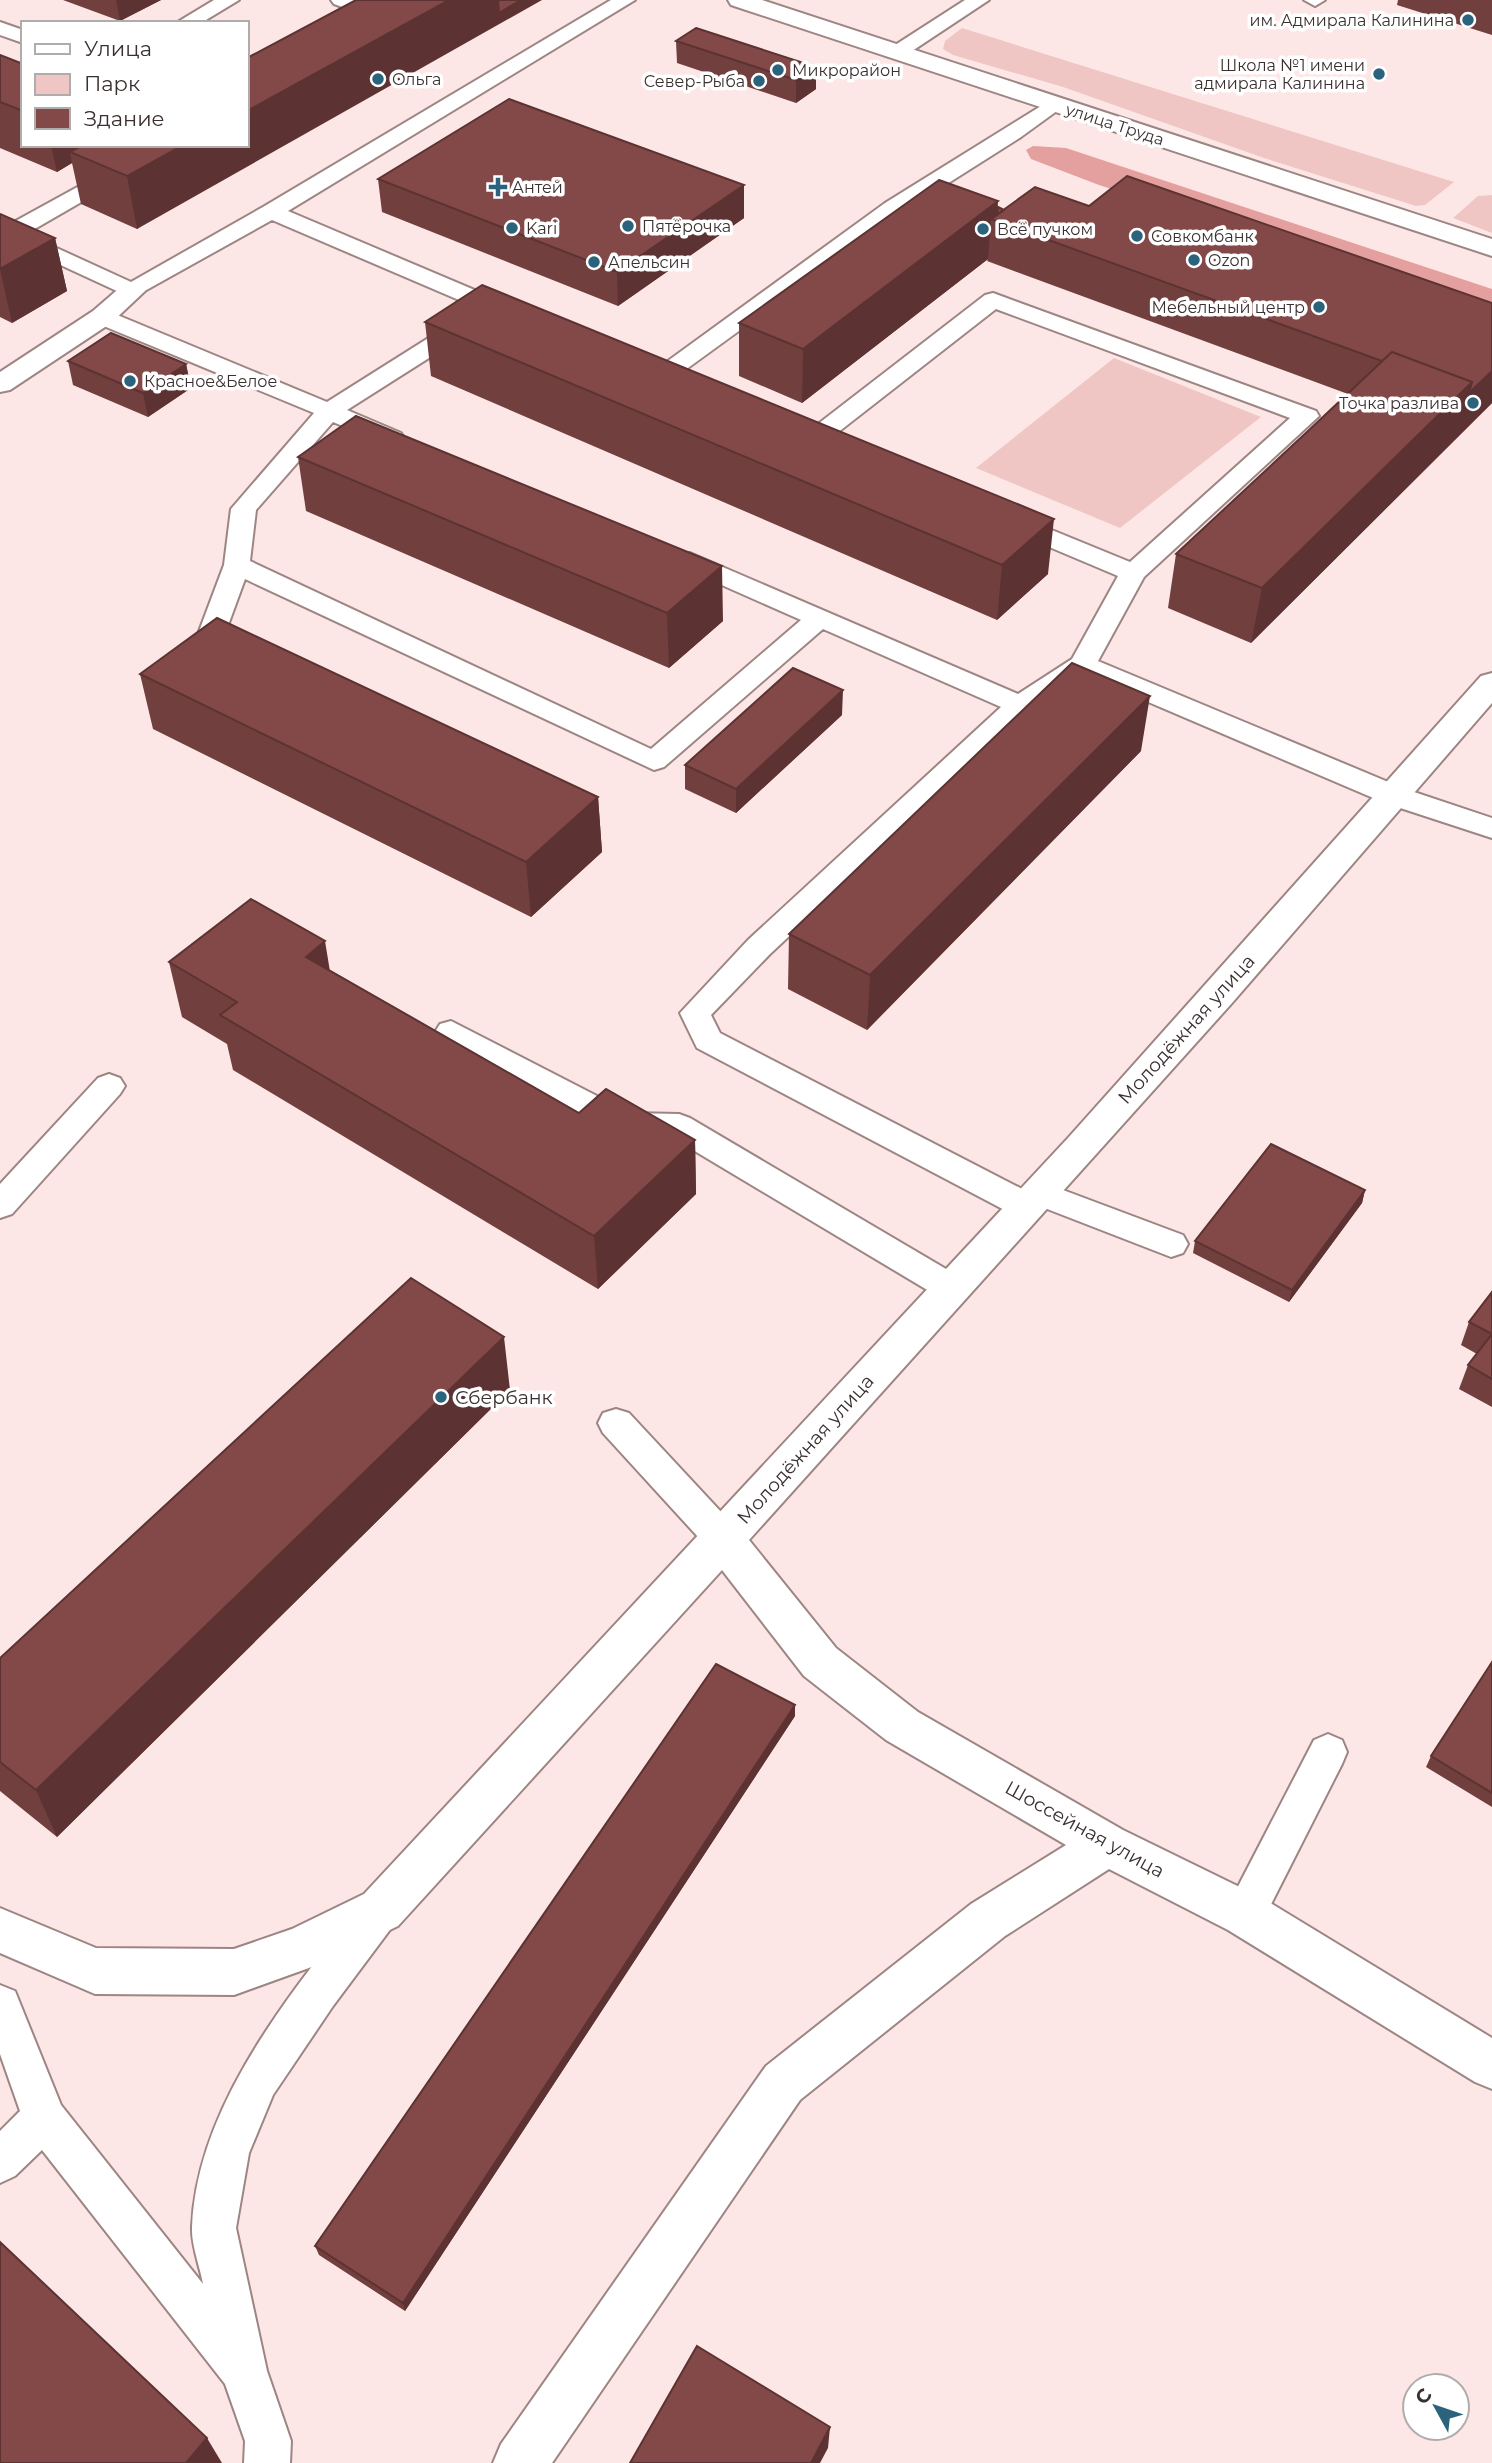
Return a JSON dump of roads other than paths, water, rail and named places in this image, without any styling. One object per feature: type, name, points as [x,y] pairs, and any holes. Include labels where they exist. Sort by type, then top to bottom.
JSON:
[{"type":"street","name":"улица Труда","points":[[739,0],[1492,248]]},
{"type":"street","points":[[0,384],[102,317],[132,291]]},
{"type":"street","name":"Молодёжная улица","points":[[0,1930],[95,1971],[234,1972],[303,1948],[381,1910],[1033,1200],[1395,796],[1492,683]]},
{"type":"street","name":"Шоссейная улица","points":[[723,1539],[820,1662],[902,1726],[1107,1845],[1245,1914],[1492,2065]]},
{"type":"street","points":[[520,2463],[783,2083],[988,1920],[1107,1845]]},
{"type":"lane","points":[[191,21],[229,0]]},
{"type":"lane","points":[[341,0],[395,20],[372,32]]},
{"type":"lane","points":[[4,232],[132,291],[271,212],[625,0]]},
{"type":"lane","points":[[896,53],[979,0]]},
{"type":"lane","points":[[0,28],[21,36]]},
{"type":"lane","points":[[662,376],[892,208],[1014,133],[1054,104]]},
{"type":"lane","points":[[4,232],[160,147]]},
{"type":"lane","points":[[271,212],[530,321]]},
{"type":"lane","points":[[814,439],[993,300],[1307,416],[1133,573],[1083,664],[1020,705],[759,947],[695,1013],[708,1040],[1033,1200],[1171,1244]]},
{"type":"lane","points":[[246,659],[208,642],[237,565],[244,509],[329,411],[494,306]]},
{"type":"lane","points":[[102,317],[418,448]]},
{"type":"lane","points":[[638,366],[687,386]]},
{"type":"lane","points":[[789,428],[840,449]]},
{"type":"lane","points":[[993,514],[1133,573]]},
{"type":"lane","points":[[657,548],[1020,705]]},
{"type":"lane","points":[[237,565],[654,761],[821,617]]},
{"type":"lane","points":[[1083,664],[1395,796],[1492,828]]},
{"type":"lane","points":[[452,1032],[625,1125],[679,1126],[951,1288]]},
{"type":"lane","points":[[0,1205],[109,1086]]},
{"type":"lane","points":[[616,1423],[723,1539]]},
{"type":"lane","points":[[1245,1914],[1328,1752]]},
{"type":"lane","points":[[267,2463],[268,2441],[244,2371],[214,2228],[227,2152],[258,2080],[318,1992],[381,1910]]},
{"type":"lane","points":[[0,2005],[25,2063],[44,2118],[244,2371]]},
{"type":"lane","points":[[0,2161],[44,2118]]},
{"type":"place","name":"им. Адмирала Калинина","points":[[1468,20]]},
{"type":"place","name":"Микрорайон","points":[[778,70]]},
{"type":"place","name":"Школа №1 имени адмирала Калинина","points":[[1379,74]]},
{"type":"place","name":"Ольга","points":[[378,79]]},
{"type":"place","name":"Север-Рыба","points":[[759,81]]},
{"type":"place","name":"Антей","points":[[498,187]]},
{"type":"place","name":"Пятёрочка","points":[[628,226]]},
{"type":"place","name":"Kari","points":[[512,228]]},
{"type":"place","name":"Всё пучком","points":[[983,229]]},
{"type":"place","name":"Совкомбанк","points":[[1137,236]]},
{"type":"place","name":"Ozon","points":[[1194,260]]},
{"type":"place","name":"Апельсин","points":[[594,262]]},
{"type":"place","name":"Мебельный центр","points":[[1319,307]]},
{"type":"place","name":"Красное&Белое","points":[[130,381]]},
{"type":"place","name":"Точка разлива","points":[[1473,403]]},
{"type":"place","name":"Сбербанк","points":[[441,1397]]}]
